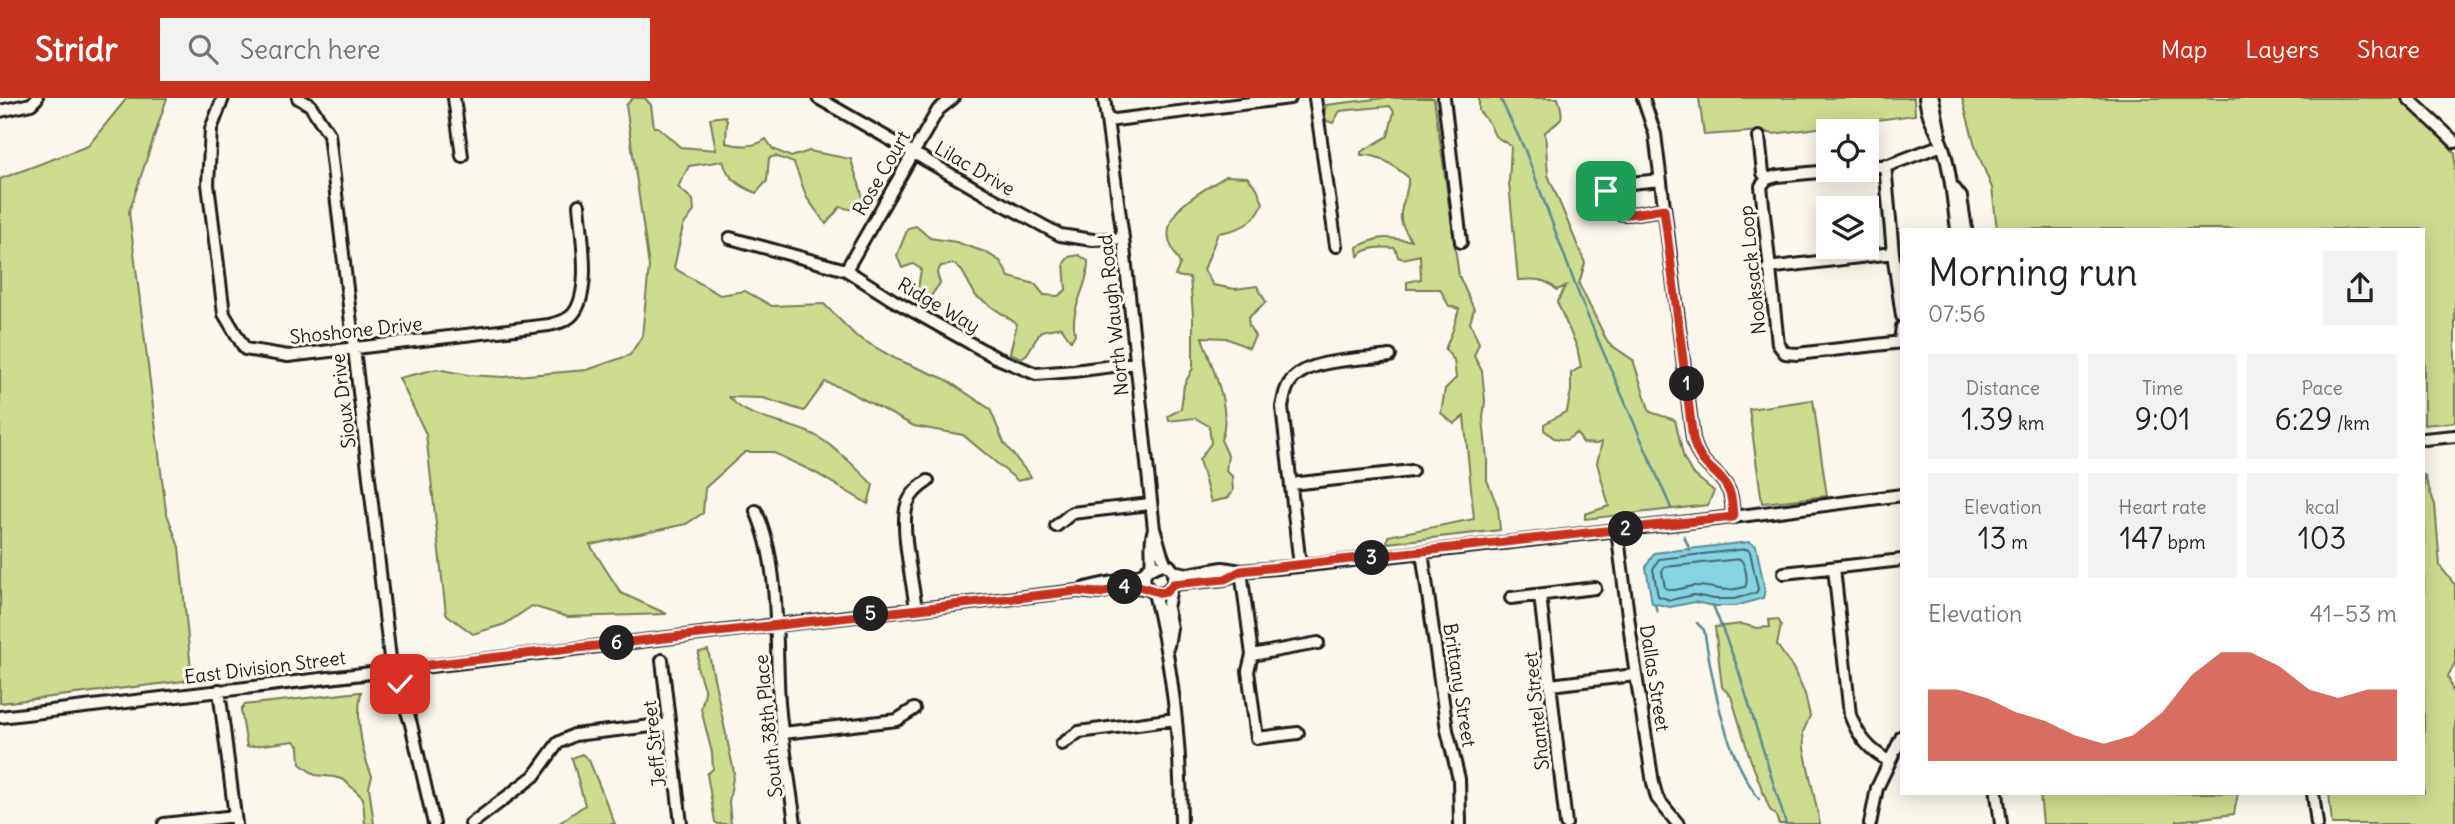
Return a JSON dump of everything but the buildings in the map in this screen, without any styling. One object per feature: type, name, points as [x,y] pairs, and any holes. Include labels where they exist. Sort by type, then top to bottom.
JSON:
[{"type":"street","points":[[0,111],[31,104],[37,98]]},
{"type":"street","name":"Shoshone Drive","points":[[223,98],[211,129],[208,184],[225,314],[245,349],[288,356],[549,326],[565,320],[574,313],[582,298],[584,282],[579,205]]},
{"type":"street","name":"Sioux Drive","points":[[298,98],[310,105],[329,134],[390,659],[421,760],[433,824]]},
{"type":"street","points":[[454,98],[462,156]]},
{"type":"street","name":"Lilac Drive","points":[[818,98],[1060,235],[1093,240],[1123,238]]},
{"type":"street","name":"Rose Court","points":[[846,270],[938,110],[953,98]]},
{"type":"street","name":"North Waugh Road","points":[[1104,98],[1123,238],[1150,504],[1152,551],[1149,567]]},
{"type":"street","points":[[1107,121],[1290,98]]},
{"type":"street","points":[[1315,98],[1336,246]]},
{"type":"street","points":[[1444,98],[1461,242]]},
{"type":"street","points":[[1643,98],[1655,134],[1696,453],[1703,463],[1725,482],[1730,492],[1733,517]]},
{"type":"street","points":[[1925,98],[1954,188],[1961,197],[1966,228]]},
{"type":"street","points":[[1933,98],[1941,141]]},
{"type":"street","points":[[2408,98],[2455,142]]},
{"type":"street","points":[[1759,137],[1763,173],[1767,178]]},
{"type":"street","points":[[1879,166],[1941,141]]},
{"type":"street","points":[[1885,165],[1900,302]]},
{"type":"street","name":"Nooksack Loop","points":[[1816,173],[1767,178],[1761,186],[1778,344],[1785,353],[1797,354],[1900,341]]},
{"type":"street","points":[[1660,180],[1616,186],[1606,191],[1602,198],[1604,206],[1611,212],[1622,214],[1664,209]]},
{"type":"street","points":[[1954,188],[1952,198],[1958,228]]},
{"type":"street","name":"Ridge Way","points":[[730,239],[846,270],[893,300],[995,357],[1036,374],[1136,363]]},
{"type":"street","points":[[1768,268],[1893,253]]},
{"type":"street","points":[[1300,566],[1282,407],[1290,382],[1315,365],[1390,356]]},
{"type":"street","points":[[2425,439],[2455,436]]},
{"type":"street","points":[[1291,484],[1412,471]]},
{"type":"street","points":[[916,609],[905,529],[907,505],[918,488],[928,481]]},
{"type":"street","points":[[1181,824],[1175,719],[1167,649],[1151,591],[1144,580],[1149,567],[1158,564],[1188,574],[1223,568],[1241,571],[1300,566],[1900,495]]},
{"type":"street","points":[[1056,526],[1072,513],[1150,504]]},
{"type":"street","name":"South 38th Place","points":[[756,511],[766,535],[776,625],[783,733],[795,824]]},
{"type":"street","name":"Dallas Street","points":[[1617,530],[1635,675],[1655,790],[1657,797],[1678,824]]},
{"type":"street","name":"North Waugh Road","points":[[1152,535],[1159,541],[1163,560],[1170,569]]},
{"type":"street","name":"Brittany Street","points":[[1422,552],[1447,730],[1459,779],[1461,824]]},
{"type":"street","points":[[1784,573],[1900,560]]},
{"type":"street","name":"East Division Street","points":[[0,717],[1077,591],[1139,576],[1149,567]]},
{"type":"street","points":[[1834,568],[1850,715],[1856,732],[1867,745],[1889,761]]},
{"type":"street","points":[[1167,649],[1171,628],[1167,608],[1172,586],[1170,569]]},
{"type":"street","points":[[1151,591],[1161,593],[1172,586],[1225,579],[1241,571]]},
{"type":"street","points":[[1241,571],[1252,655],[1248,671],[1257,738],[1298,733]]},
{"type":"street","name":"East Division Street","points":[[1077,591],[1098,593],[1132,586],[1151,591]]},
{"type":"street","points":[[1511,598],[1595,588]]},
{"type":"street","name":"Shantel Street","points":[[1540,595],[1566,824]]},
{"type":"street","points":[[1252,655],[1318,643]]},
{"type":"street","name":"Jeff Street","points":[[662,660],[681,824]]},
{"type":"street","points":[[1550,685],[1635,675]]},
{"type":"street","points":[[164,824],[236,820],[219,690]]},
{"type":"street","points":[[783,733],[897,720],[914,709]]},
{"type":"street","points":[[1062,744],[1079,732],[1175,719]]},
{"type":"street","points":[[471,824],[534,776],[558,743],[574,735],[669,724]]},
{"type":"street","points":[[1870,824],[1877,788],[1900,740]]},
{"type":"street","points":[[1997,795],[2001,824]]},
{"type":"street","points":[[2313,795],[2317,824]]},
{"type":"green space","points":[[127,98],[167,98],[129,212],[166,511],[179,547],[192,680],[0,703],[0,179],[88,146]]},
{"type":"green space","points":[[633,98],[645,98],[651,105],[654,127],[658,127],[680,147],[716,150],[710,118],[725,116],[726,143],[751,145],[766,139],[773,149],[791,157],[809,151],[851,159],[861,190],[862,209],[859,211],[840,207],[826,224],[807,198],[794,163],[775,156],[769,158],[767,181],[756,193],[735,181],[723,161],[689,166],[678,187],[693,200],[694,211],[683,226],[674,268],[720,295],[745,291],[772,306],[824,304],[856,336],[896,359],[945,379],[990,409],[1004,443],[1031,477],[1018,481],[963,435],[914,426],[842,388],[825,382],[804,411],[763,398],[729,397],[748,412],[807,432],[833,447],[873,485],[868,504],[814,472],[772,452],[745,452],[705,488],[703,513],[686,524],[590,545],[621,593],[667,614],[568,617],[532,606],[505,624],[473,634],[446,614],[426,434],[399,378],[437,369],[468,375],[504,377],[587,370],[630,355],[642,336],[649,267],[626,105]]},
{"type":"green space","points":[[1384,98],[1434,98],[1459,276],[1474,309],[1470,323],[1479,343],[1474,356],[1482,371],[1487,480],[1498,508],[1500,530],[1387,543],[1388,536],[1474,519],[1464,416],[1454,424],[1441,413],[1445,389],[1456,378],[1454,360],[1445,349],[1459,309],[1449,306],[1440,289],[1407,289],[1407,282],[1421,279],[1420,255],[1403,259],[1398,257],[1395,248],[1380,247],[1366,250],[1358,256],[1357,247],[1375,239],[1411,240],[1401,218],[1408,177],[1381,159],[1361,155],[1361,152],[1388,136],[1394,112],[1390,106],[1340,111],[1333,123],[1327,121],[1324,115],[1326,105]]},
{"type":"green space","points":[[1479,98],[1558,98],[1561,118],[1545,132],[1548,175],[1585,263],[1579,284],[1608,343],[1633,360],[1650,412],[1675,420],[1684,459],[1692,473],[1714,491],[1708,505],[1585,519],[1585,514],[1609,506],[1597,463],[1602,442],[1583,443],[1577,433],[1566,440],[1554,438],[1544,430],[1544,424],[1567,411],[1571,373],[1581,367],[1577,347],[1557,302],[1566,286],[1557,290],[1539,280],[1518,280],[1509,183],[1511,146],[1495,136],[1479,111]]},
{"type":"green space","points":[[1699,98],[1914,98],[1915,115],[1879,120],[1816,119],[1816,128],[1773,134],[1763,131],[1704,135]]},
{"type":"green space","points":[[1962,98],[2402,98],[2413,106],[2455,153],[2455,422],[2425,425],[2425,228],[1997,228],[1992,188],[1976,149]]},
{"type":"green space","points":[[1226,176],[1247,177],[1257,188],[1263,203],[1256,216],[1245,225],[1218,233],[1204,270],[1213,285],[1235,289],[1257,286],[1266,302],[1248,318],[1255,336],[1249,348],[1226,338],[1202,337],[1223,402],[1224,428],[1221,440],[1228,455],[1226,471],[1232,476],[1233,491],[1228,498],[1211,502],[1199,460],[1211,443],[1209,426],[1195,418],[1169,421],[1168,416],[1181,409],[1184,385],[1193,368],[1190,278],[1175,276],[1180,264],[1170,242],[1169,228],[1172,218],[1187,201]]},
{"type":"green space","points":[[916,226],[930,238],[956,242],[985,252],[1000,261],[1009,277],[1035,284],[1044,295],[1058,296],[1066,290],[1064,263],[1069,257],[1079,255],[1088,261],[1086,280],[1075,315],[1075,334],[1071,341],[1061,327],[1041,331],[1027,354],[1021,358],[1010,353],[1017,324],[976,296],[962,271],[954,264],[941,266],[937,273],[940,283],[924,306],[916,302],[921,269],[913,264],[902,268],[897,255],[908,228]]},
{"type":"green space","points":[[1813,400],[1827,496],[1762,503],[1749,409]]},
{"type":"green space","points":[[2425,477],[2435,505],[2440,566],[2455,585],[2455,663],[2448,676],[2455,699],[2455,824],[2332,824],[2329,795],[2425,795]]},
{"type":"green space","points":[[1778,619],[1781,625],[1777,645],[1793,668],[1805,694],[1810,716],[1803,732],[1804,748],[1820,824],[1779,824],[1770,810],[1750,758],[1731,696],[1722,687],[1715,627],[1742,624],[1757,628],[1770,627],[1769,620]]},
{"type":"green space","points":[[708,650],[734,772],[729,802],[731,824],[715,822],[707,774],[713,769],[712,753],[701,709],[705,692],[697,667],[699,652]]},
{"type":"green space","points":[[361,692],[359,724],[362,746],[372,776],[369,787],[374,824],[365,824],[363,798],[344,780],[315,775],[300,764],[299,746],[294,741],[247,747],[241,710],[244,705]]},
{"type":"green space","points":[[582,754],[589,760],[615,824],[558,824],[585,805],[572,758]]},
{"type":"green space","points":[[2040,795],[2238,795],[2234,814],[2177,821],[2176,824],[2043,824]]},
{"type":"water","points":[[1749,542],[1756,546],[1765,590],[1763,598],[1736,606],[1714,606],[1695,602],[1670,607],[1652,603],[1646,567],[1654,553]]},
{"type":"waterway","points":[[1500,98],[1525,150],[1582,303],[1671,508]]},
{"type":"waterway","points":[[1684,536],[1690,550]]},
{"type":"waterway","points":[[1655,604],[1657,612]]},
{"type":"waterway","points":[[1713,605],[1738,669],[1786,824]]},
{"type":"waterway","points":[[1697,623],[1704,630],[1729,740],[1759,799]]},
{"type":"route","points":[[400,684],[394,669],[1077,591],[1098,593],[1139,586],[1154,593],[1161,593],[1180,582],[1225,579],[1241,571],[1733,517],[1730,492],[1725,482],[1703,463],[1696,453],[1664,209],[1622,214],[1611,212],[1604,206],[1602,198],[1606,191]]}]
